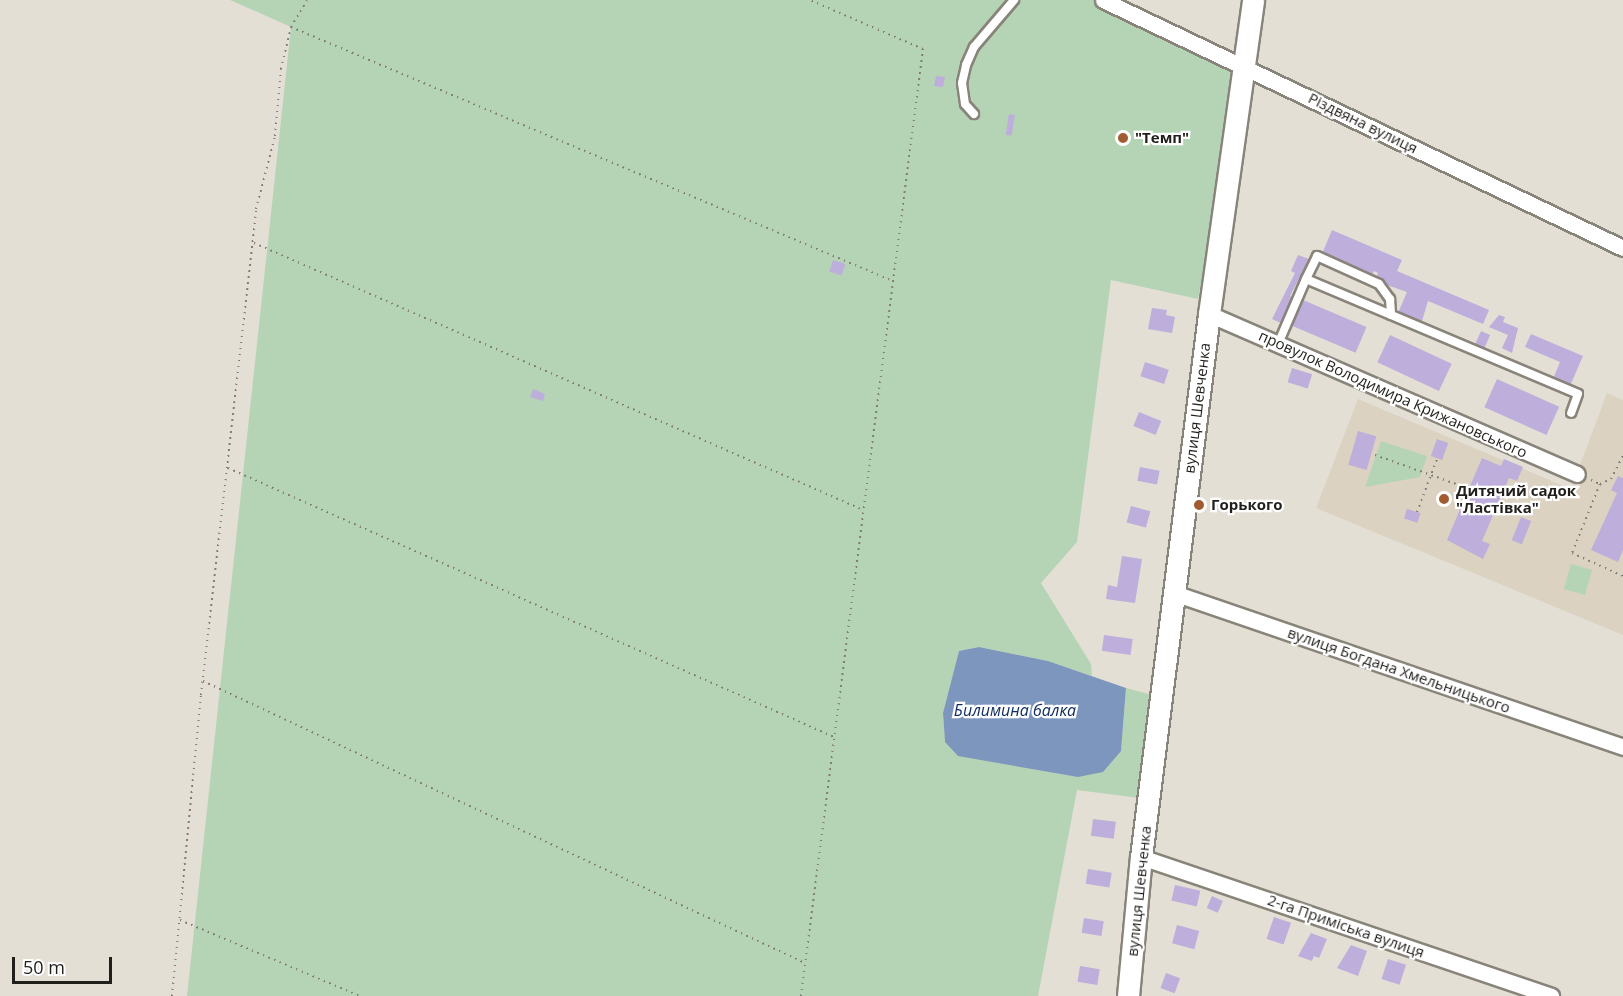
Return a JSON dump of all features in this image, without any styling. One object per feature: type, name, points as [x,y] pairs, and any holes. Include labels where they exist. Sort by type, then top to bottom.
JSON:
[{"type":"street","name":"Різдвяна вулиця","points":[[1103,0],[1242,64],[1623,248]]},
{"type":"street","name":"вулиця Шевченка","points":[[1128,996],[1141,857],[1209,314],[1242,64],[1253,0]]},
{"type":"street","name":"провулок Володимира Крижановського","points":[[1209,314],[1577,474]]},
{"type":"street","name":"вулиця Богдана Хмельницького","points":[[1174,593],[1623,747]]},
{"type":"street","name":"2-га Приміська вулиця","points":[[1141,857],[1551,996]]},
{"type":"lane","points":[[974,114],[965,104],[962,83],[966,65],[974,47],[1014,0]]},
{"type":"lane","points":[[1278,344],[1317,256],[1379,285],[1390,298],[1391,315]]},
{"type":"lane","points":[[1306,279],[1578,394],[1570,413]]},
{"type":"path","points":[[172,996],[203,681],[254,243],[256,209],[275,136],[281,69],[291,27],[306,0]]},
{"type":"path","points":[[801,996],[923,49],[810,0]]},
{"type":"path","points":[[291,27],[893,280]]},
{"type":"path","points":[[254,243],[863,510]]},
{"type":"path","points":[[1375,455],[1459,485]]},
{"type":"path","points":[[1623,455],[1611,478],[1600,484],[1572,554],[1623,576]]},
{"type":"path","points":[[1417,512],[1437,459]]},
{"type":"path","points":[[228,468],[834,737]]},
{"type":"path","points":[[1577,474],[1600,484]]},
{"type":"path","points":[[203,681],[805,963]]},
{"type":"path","points":[[180,920],[360,996]]},
{"type":"shaded area","name":"Дитячий садок \"Ластівка\"","points":[[1607,393],[1623,400],[1623,635],[1316,508],[1358,399],[1571,489]]},
{"type":"green space","points":[[230,0],[1103,0],[1242,65],[1198,299],[1111,280],[1077,542],[1041,583],[1091,664],[1092,676],[1048,661],[979,647],[959,651],[943,713],[945,742],[1121,751],[1126,688],[1152,695],[1139,798],[1077,790],[1038,996],[187,996],[291,27]]},
{"type":"green space","points":[[1381,441],[1427,456],[1420,477],[1365,487]]},
{"type":"green space","points":[[1571,564],[1592,570],[1585,595],[1564,589]]},
{"type":"water","name":"Билимина балка","points":[[979,647],[1048,661],[1126,688],[1121,751],[1103,772],[1078,777],[958,756],[945,742],[943,713],[959,651]]},
{"type":"building","points":[[936,76],[945,77],[943,87],[934,86]]},
{"type":"building","points":[[1009,114],[1015,115],[1012,136],[1006,135]]},
{"type":"building","points":[[1332,230],[1402,260],[1397,271],[1489,310],[1483,324],[1428,301],[1422,321],[1398,313],[1407,292],[1376,279],[1378,273],[1374,271],[1372,275],[1322,254]]},
{"type":"building","points":[[1298,255],[1309,259],[1290,296],[1294,298],[1283,324],[1272,319],[1295,273],[1291,271]]},
{"type":"building","points":[[833,260],[845,264],[842,275],[829,271]]},
{"type":"building","points":[[1303,300],[1367,327],[1356,353],[1292,326]]},
{"type":"building","points":[[1152,308],[1167,310],[1166,315],[1175,317],[1172,333],[1148,329]]},
{"type":"building","points":[[1499,315],[1505,317],[1503,322],[1518,328],[1512,353],[1502,348],[1508,335],[1489,327]]},
{"type":"building","points":[[1481,331],[1490,335],[1484,350],[1474,346]]},
{"type":"building","points":[[1531,334],[1583,356],[1570,386],[1553,379],[1560,362],[1525,347]]},
{"type":"building","points":[[1390,335],[1452,364],[1439,391],[1377,362]]},
{"type":"building","points":[[1145,362],[1169,370],[1164,384],[1140,376]]},
{"type":"building","points":[[1292,368],[1312,374],[1308,388],[1288,382]]},
{"type":"building","points":[[1497,379],[1559,407],[1547,435],[1484,407]]},
{"type":"building","points":[[533,389],[545,394],[543,401],[530,397]]},
{"type":"building","points":[[1139,412],[1161,421],[1156,435],[1133,426]]},
{"type":"building","points":[[1358,431],[1376,436],[1367,470],[1348,465]]},
{"type":"building","points":[[1437,439],[1448,443],[1442,460],[1431,456]]},
{"type":"building","points":[[1482,458],[1501,466],[1504,459],[1523,467],[1517,481],[1509,478],[1482,541],[1490,544],[1483,559],[1447,540]]},
{"type":"building","points":[[1140,467],[1160,471],[1157,485],[1137,481]]},
{"type":"building","points":[[1618,476],[1623,478],[1623,550],[1618,562],[1591,550],[1617,493],[1611,490]]},
{"type":"building","points":[[1131,506],[1150,511],[1146,528],[1127,522]]},
{"type":"building","points":[[1407,509],[1420,513],[1417,523],[1404,519]]},
{"type":"building","points":[[1521,517],[1531,521],[1522,544],[1512,540]]},
{"type":"building","points":[[1122,556],[1142,559],[1135,603],[1106,599],[1108,585],[1117,587]]},
{"type":"building","points":[[1104,635],[1133,639],[1130,655],[1102,651]]},
{"type":"building","points":[[1093,819],[1116,822],[1114,839],[1091,836]]},
{"type":"building","points":[[1088,869],[1112,873],[1109,888],[1086,884]]},
{"type":"building","points":[[1175,885],[1200,891],[1197,906],[1171,901]]},
{"type":"building","points":[[1212,896],[1223,901],[1218,913],[1207,908]]},
{"type":"building","points":[[1274,917],[1291,923],[1284,945],[1267,939]]},
{"type":"building","points":[[1084,918],[1104,921],[1101,936],[1082,933]]},
{"type":"building","points":[[1177,925],[1199,931],[1194,949],[1172,943]]},
{"type":"building","points":[[1311,933],[1327,939],[1319,958],[1314,956],[1312,961],[1298,956]]},
{"type":"building","points":[[1351,945],[1367,951],[1358,976],[1337,968]]},
{"type":"building","points":[[1388,959],[1406,965],[1400,985],[1382,979]]},
{"type":"building","points":[[1080,966],[1100,969],[1097,985],[1077,982]]},
{"type":"building","points":[[1166,973],[1180,978],[1175,993],[1161,988]]},
{"type":"place","name":"\"Темп\"","points":[[1123,138]]},
{"type":"place","name":"Дитячий садок \"Ластівка\"","points":[[1444,499]]},
{"type":"place","name":"Горького","points":[[1199,505]]}]
